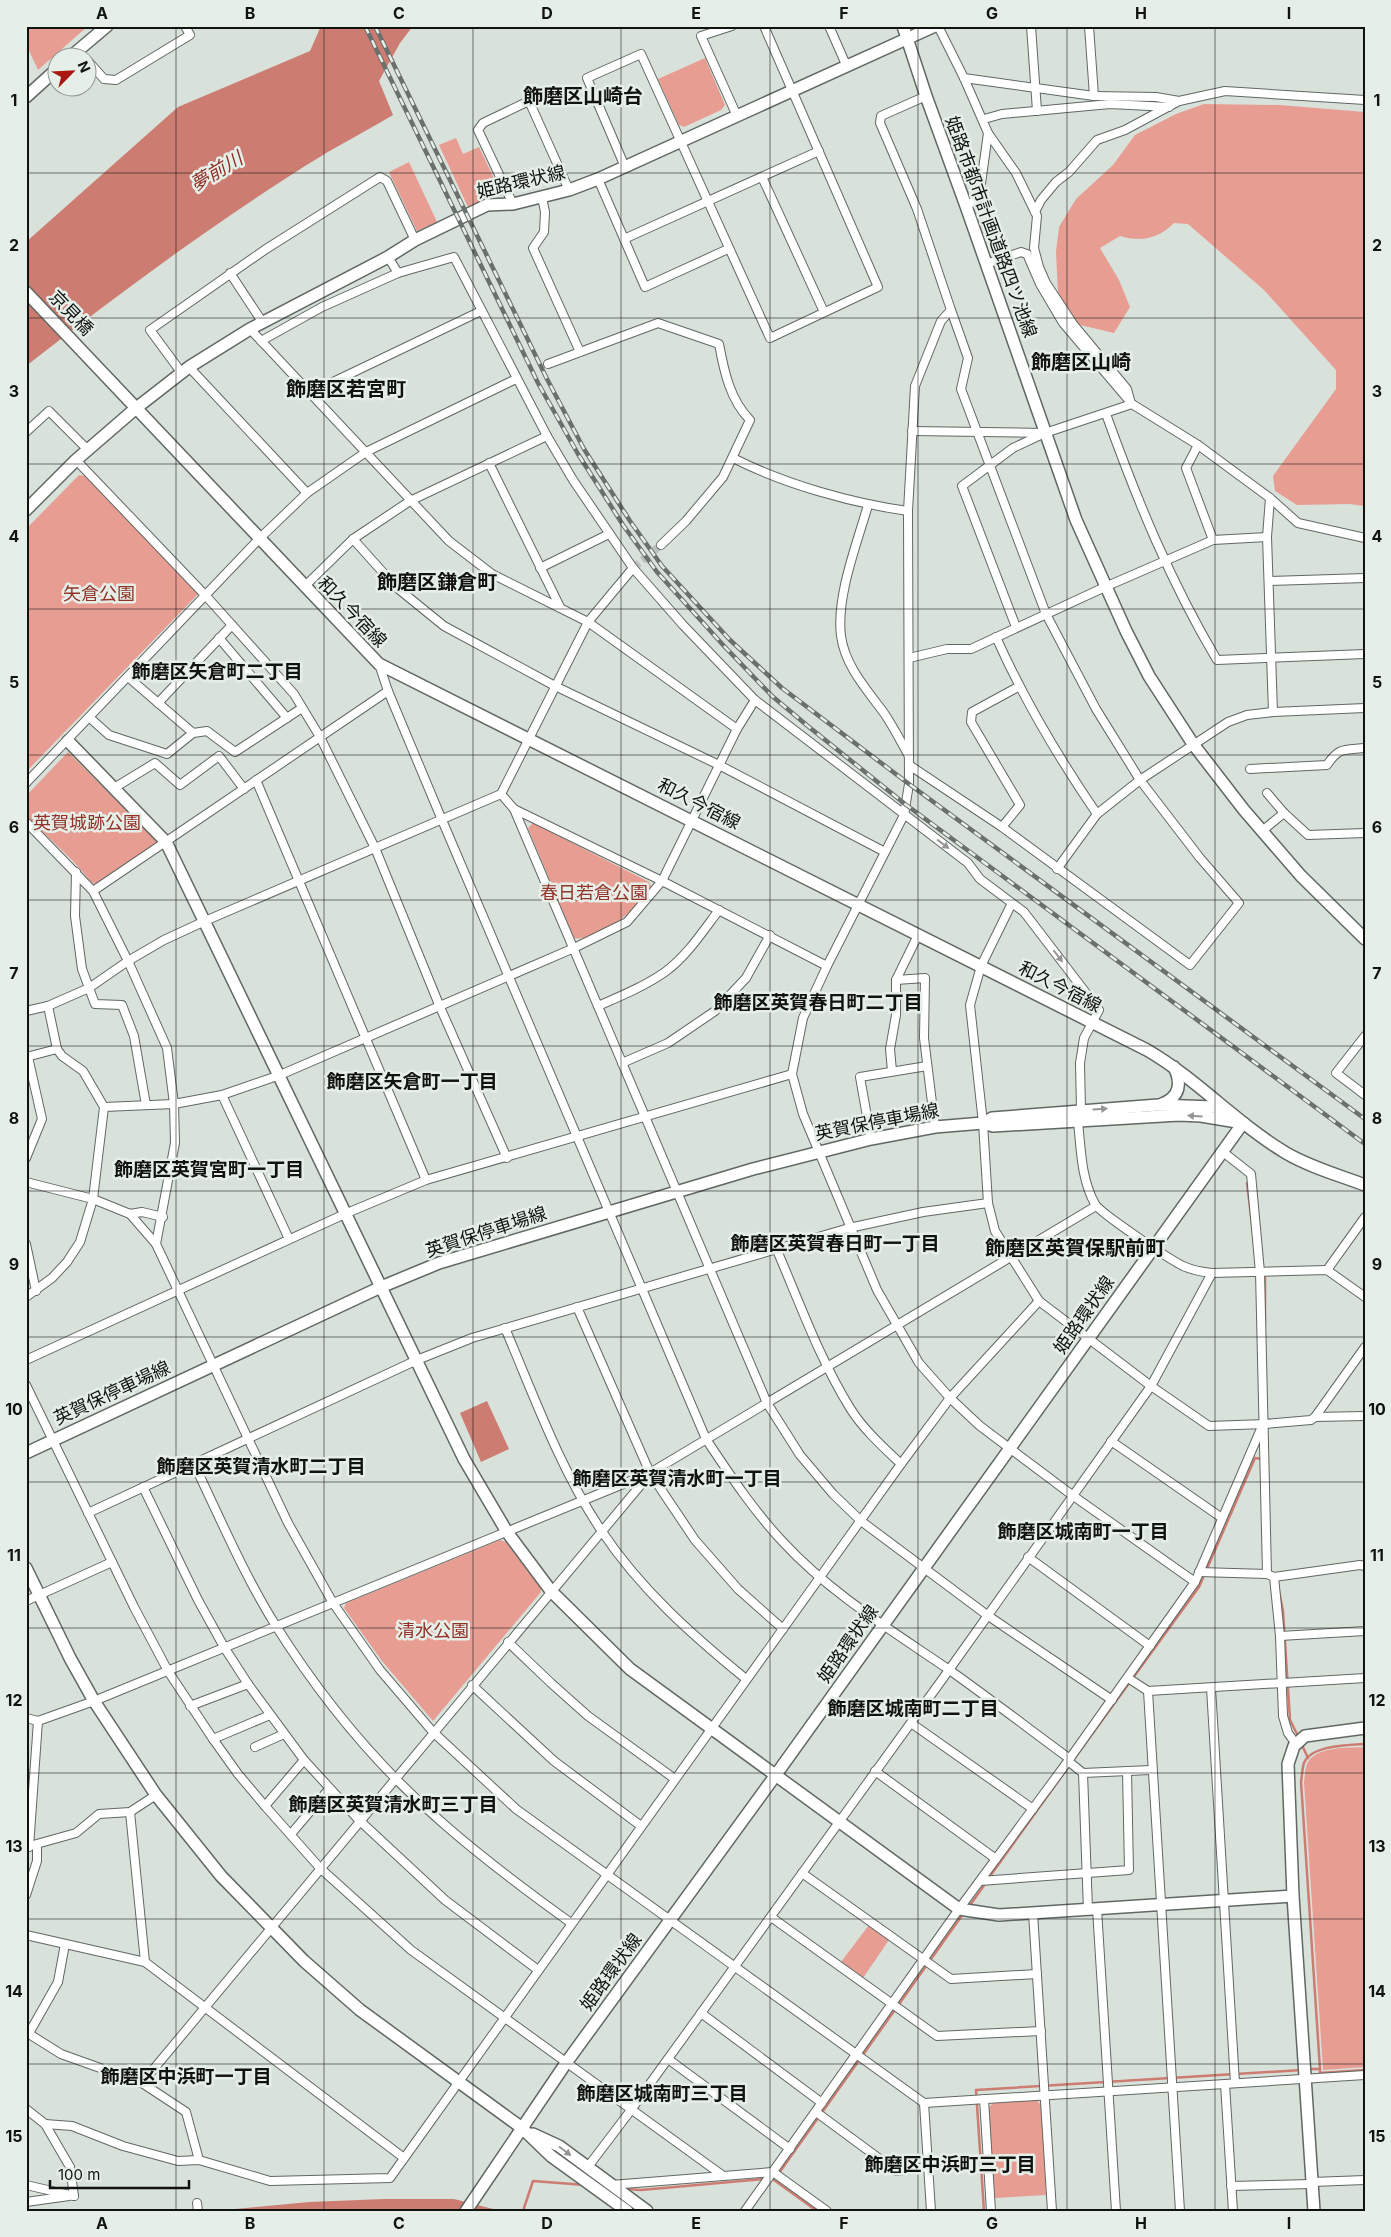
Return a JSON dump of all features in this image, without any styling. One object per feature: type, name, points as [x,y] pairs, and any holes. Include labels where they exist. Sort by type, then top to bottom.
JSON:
[{"type":"main road","points":[[84,48],[107,26]]},
{"type":"main road","name":"姫路市都市計画道路四ツ池線","points":[[903,26],[1076,520],[1105,587],[1149,676],[1193,744],[1262,831],[1301,876],[1365,939]]},
{"type":"main road","name":"姫路環状線","points":[[26,510],[76,460],[135,409],[185,370],[250,329],[388,257],[415,240],[487,205],[513,204],[569,190],[598,179],[936,26]]},
{"type":"main road","points":[[26,98],[48,77]]},
{"type":"main road","name":"京見橋","points":[[26,292],[90,359]]},
{"type":"main road","name":"和久今宿線","points":[[90,359],[135,409],[379,664],[859,904],[1174,1066],[1243,1123],[1287,1154],[1306,1163],[1365,1184]]},
{"type":"main road","points":[[68,741],[166,842],[418,1360],[464,1459],[507,1532],[551,1591],[630,1669],[959,1909],[999,1915],[1294,1896]]},
{"type":"main road","points":[[1158,1105],[1172,1099],[1176,1095],[1179,1082],[1174,1066]]},
{"type":"main road","name":"英賀保停車場線","points":[[26,1452],[381,1287],[439,1263],[818,1152],[935,1127],[983,1122],[992,1118],[1158,1105],[1214,1107],[1232,1113]]},
{"type":"main road","name":"英賀保停車場線","points":[[983,1122],[993,1126],[1179,1115],[1201,1116],[1243,1123]]},
{"type":"main road","name":"姫路環状線","points":[[466,2211],[566,2063],[671,1921],[1243,1123]]},
{"type":"main road","points":[[26,1568],[70,1658],[94,1701],[156,1795],[221,1876],[270,1929],[304,1962],[360,2010],[522,2128],[551,2156],[627,2211]]},
{"type":"main road","points":[[1314,2211],[1294,1896],[1288,1764],[1294,1746],[1305,1736],[1365,1728]]},
{"type":"main road","points":[[522,2128],[559,2146],[647,2211]]},
{"type":"street","points":[[98,72],[104,79],[116,80],[190,35],[185,26]]},
{"type":"street","points":[[732,26],[701,36],[737,116]]},
{"type":"street","points":[[625,166],[587,78],[640,54],[770,338],[878,287],[764,26]]},
{"type":"street","points":[[829,26],[846,67]]},
{"type":"street","points":[[936,26],[984,119],[988,133],[1016,173],[1037,216],[1034,248],[1039,267],[1046,282],[1073,324],[1126,389],[1132,404]]},
{"type":"street","points":[[1031,26],[1037,111]]},
{"type":"street","points":[[1089,26],[1094,96]]},
{"type":"street","points":[[964,78],[1035,86],[1111,100],[1169,107]]},
{"type":"street","points":[[1035,212],[1041,200],[1051,188],[1070,172],[1096,140],[1125,130],[1179,101],[1225,91],[1365,100]]},
{"type":"street","points":[[868,505],[843,598],[841,637],[850,664],[868,693],[884,713],[909,761],[1190,965],[1239,903],[1200,858],[1140,780],[1096,709],[1046,614],[961,389],[968,358],[917,209],[880,124],[881,116],[926,96]]},
{"type":"street","points":[[984,119],[1002,114],[1111,100],[1156,97],[1179,101]]},
{"type":"street","points":[[513,204],[478,130],[483,123],[529,101],[569,190]]},
{"type":"street","points":[[966,206],[979,198],[988,133]]},
{"type":"street","points":[[624,239],[819,151]]},
{"type":"street","points":[[308,493],[185,370],[150,330],[230,274],[380,177],[387,181],[415,240]]},
{"type":"street","points":[[762,177],[824,312]]},
{"type":"street","points":[[598,179],[645,287],[728,249]]},
{"type":"street","points":[[542,197],[545,212],[544,232],[533,248],[580,352]]},
{"type":"street","points":[[986,264],[1021,252],[1028,254],[1040,284],[1063,323],[1132,404],[1198,445],[1270,498],[1298,523],[1365,538]]},
{"type":"street","points":[[388,257],[398,274]]},
{"type":"street","points":[[260,341],[322,307],[398,274],[454,257],[547,436],[609,534],[633,568],[683,625],[755,700],[968,863],[980,879],[1011,905],[1024,912],[1099,1010],[1084,1038],[1080,1063],[1081,1110]]},
{"type":"street","points":[[230,274],[263,323]]},
{"type":"street","points":[[951,310],[941,321],[915,386],[908,511],[909,784],[904,814],[827,966],[803,1018],[792,1074],[803,1114],[849,1228],[877,1290],[920,1363],[950,1398],[980,1426],[1072,1495],[1195,1582]]},
{"type":"street","points":[[310,393],[481,311]]},
{"type":"street","points":[[548,364],[658,323],[718,344],[733,396],[739,409],[750,420],[723,477],[686,521],[661,545]]},
{"type":"street","points":[[250,329],[449,542],[492,574],[588,622],[737,728]]},
{"type":"street","points":[[26,782],[68,741],[259,539],[308,493],[366,452],[516,379]]},
{"type":"street","points":[[1016,628],[962,486],[1013,448],[1045,433],[1132,404]]},
{"type":"street","points":[[26,432],[49,411],[88,450]]},
{"type":"street","points":[[1106,414],[1136,499],[1163,561],[1192,619],[1217,660],[1365,654]]},
{"type":"street","points":[[912,430],[978,433],[1045,433]]},
{"type":"street","points":[[304,587],[353,539],[410,501],[547,436]]},
{"type":"street","points":[[1198,445],[1186,468],[1214,540]]},
{"type":"street","points":[[733,458],[758,471],[868,505],[908,511]]},
{"type":"street","points":[[76,460],[206,596],[294,694],[320,737],[375,848],[440,1006],[507,1158]]},
{"type":"street","points":[[489,463],[560,607]]},
{"type":"street","points":[[1270,498],[1267,537],[1273,712]]},
{"type":"street","points":[[540,568],[609,534]]},
{"type":"street","points":[[909,658],[947,649],[971,649],[1105,587],[1214,540],[1267,537]]},
{"type":"street","points":[[353,539],[396,587],[444,626],[555,686],[719,765],[885,852]]},
{"type":"street","points":[[26,1011],[48,1006],[89,988],[128,961],[164,940],[205,921],[501,794],[588,622],[633,568]]},
{"type":"street","points":[[1269,581],[1365,578]]},
{"type":"street","points":[[158,703],[232,625]]},
{"type":"street","points":[[996,637],[1018,687],[1060,759],[1096,814]]},
{"type":"street","points":[[219,638],[287,718]]},
{"type":"street","points":[[379,664],[442,820],[643,1287],[706,1439],[744,1497],[784,1543],[821,1576],[883,1626],[949,1670],[1069,1760],[1083,1773],[1151,1770]]},
{"type":"street","points":[[128,678],[193,733]]},
{"type":"street","points":[[1002,827],[1020,805],[972,722],[972,712],[1018,687]]},
{"type":"street","points":[[93,892],[388,690]]},
{"type":"street","points":[[104,1107],[174,1104],[222,1095],[280,1075],[574,948],[627,922],[662,881],[737,728],[755,700]]},
{"type":"street","points":[[90,718],[109,735],[167,754],[193,733],[207,731],[235,752],[302,708]]},
{"type":"street","points":[[1057,869],[1096,814],[1140,780],[1228,722],[1247,715],[1273,712],[1365,708]]},
{"type":"street","points":[[1250,769],[1327,765],[1335,753],[1340,750],[1365,748]]},
{"type":"street","points":[[114,788],[155,763],[180,785],[219,756],[244,789]]},
{"type":"street","points":[[256,780],[426,1180]]},
{"type":"street","points":[[1268,793],[1284,813],[1308,835],[1365,834]]},
{"type":"street","points":[[501,794],[514,809],[767,1403],[800,1455],[833,1494],[861,1521],[987,1615],[1112,1700]]},
{"type":"street","points":[[514,809],[770,935],[827,966]]},
{"type":"street","points":[[1262,831],[1284,813]]},
{"type":"street","points":[[26,822],[76,872],[93,892],[128,961],[167,1048],[174,1104],[175,1143],[163,1217],[156,1244]]},
{"type":"street","points":[[76,872],[75,916],[82,969],[95,1004],[122,1005],[134,1036],[146,1105]]},
{"type":"street","points":[[1011,905],[981,966],[970,1005],[983,1122],[988,1203],[995,1231],[1039,1301],[1151,1386],[1209,1426],[1311,1420],[1365,1347]]},
{"type":"street","points":[[598,1006],[632,991],[666,971],[695,942],[719,910]]},
{"type":"street","points":[[622,1063],[668,1043],[715,1011],[746,978],[770,935]]},
{"type":"street","points":[[892,1071],[890,1049],[896,1015],[896,980],[918,935]]},
{"type":"street","points":[[896,980],[925,978],[924,1038],[935,1127]]},
{"type":"street","points":[[26,1297],[36,1292],[52,1278],[80,1242],[93,1200],[104,1107],[83,1071],[62,1056],[57,1049],[48,1006]]},
{"type":"street","points":[[1365,1036],[1336,1073],[1365,1095]]},
{"type":"street","points":[[26,1158],[42,1119],[27,1057],[57,1049]]},
{"type":"street","points":[[871,1140],[860,1076],[928,1066]]},
{"type":"street","points":[[26,1360],[347,1213],[426,1180],[792,1074]]},
{"type":"street","points":[[222,1095],[289,1240]]},
{"type":"street","points":[[1078,1122],[1084,1175],[1096,1206],[1154,1248],[1183,1266],[1212,1273],[1327,1270],[1365,1297]]},
{"type":"street","points":[[1223,1152],[1251,1174],[1260,1272],[1262,1424],[1270,1576],[1280,1636],[1284,1724],[1296,1744]]},
{"type":"street","points":[[26,1182],[93,1200],[130,1214],[156,1244],[288,1523],[333,1603],[380,1670],[433,1732],[516,1809],[924,2103],[1365,2075]]},
{"type":"street","points":[[88,1513],[418,1360],[506,1328],[849,1228],[922,1212],[988,1203]]},
{"type":"street","points":[[26,1718],[38,1721],[94,1701],[650,1473],[1096,1206]]},
{"type":"street","points":[[130,1214],[142,1212],[163,1217]]},
{"type":"street","points":[[1327,1270],[1365,1218]]},
{"type":"street","points":[[26,1244],[36,1292]]},
{"type":"street","points":[[776,1248],[827,1367],[850,1409],[874,1439],[901,1464]]},
{"type":"street","points":[[587,2168],[911,1723],[1151,1386],[1212,1273]]},
{"type":"street","points":[[45,2124],[72,2126],[123,2146],[178,2161],[199,2160],[270,2181],[390,2178],[901,1464],[950,1398],[1039,1301]]},
{"type":"street","points":[[577,1307],[650,1473],[695,1540],[738,1588],[783,1629]]},
{"type":"street","points":[[506,1328],[550,1432],[601,1531],[647,1589],[692,1635],[746,1679]]},
{"type":"street","points":[[26,1384],[112,1562],[168,1671],[212,1739],[265,1806],[320,1868],[411,1950],[722,2175]]},
{"type":"street","points":[[1315,1417],[1365,1416]]},
{"type":"street","points":[[745,2211],[959,1909],[1069,1760],[1195,1582],[1262,1424]]},
{"type":"street","points":[[1111,1441],[1222,1518]]},
{"type":"street","points":[[194,1464],[244,1568],[276,1626],[332,1705],[396,1778],[444,1825],[514,1882],[571,1923]]},
{"type":"street","points":[[142,2083],[359,1820],[650,1473]]},
{"type":"street","points":[[143,1487],[198,1600],[224,1648],[270,1715],[304,1760],[359,1820],[445,1900],[538,1970]]},
{"type":"street","points":[[1028,1557],[1150,1646]]},
{"type":"street","points":[[26,1601],[112,1562]]},
{"type":"street","points":[[1199,1572],[1270,1576],[1360,1565],[1365,1566]]},
{"type":"street","points":[[1280,1636],[1365,1631]]},
{"type":"street","points":[[508,1642],[551,1684],[588,1716],[675,1780]]},
{"type":"street","points":[[1128,1678],[1148,1691],[1365,1678]]},
{"type":"street","points":[[190,1706],[248,1684]]},
{"type":"street","points":[[472,1685],[554,1761],[641,1826]]},
{"type":"street","points":[[1211,1688],[1234,2083]]},
{"type":"street","points":[[1148,1691],[1159,1906],[1180,2211]]},
{"type":"street","points":[[212,1739],[270,1715]]},
{"type":"street","points":[[26,1895],[37,1860],[30,1846],[38,1721]]},
{"type":"street","points":[[911,1723],[1033,1809]]},
{"type":"street","points":[[255,1747],[284,1734]]},
{"type":"street","points":[[265,1806],[304,1760]]},
{"type":"street","points":[[875,1772],[996,1859]]},
{"type":"street","points":[[980,1881],[1129,1870],[1127,1772]]},
{"type":"street","points":[[1083,1773],[1086,1873],[1093,1910],[1109,2091],[1116,2211]]},
{"type":"street","points":[[291,1834],[329,1789]]},
{"type":"street","points":[[30,1846],[76,1834],[99,1814],[130,1812],[156,1795]]},
{"type":"street","points":[[130,1812],[145,1962]]},
{"type":"street","points":[[802,1872],[952,1979],[1037,1974]]},
{"type":"street","points":[[1033,1913],[1052,2211]]},
{"type":"street","points":[[771,1916],[891,2005],[937,2036],[1040,2031]]},
{"type":"street","points":[[26,1935],[145,1962],[404,2158]]},
{"type":"street","points":[[65,1944],[58,1982],[27,2034],[61,2054],[142,2083],[186,2112],[199,2160]]},
{"type":"street","points":[[701,2013],[822,2103]]},
{"type":"street","points":[[668,2059],[790,2149]]},
{"type":"street","points":[[1225,2084],[1233,2211]]},
{"type":"street","points":[[984,2099],[990,2211]]},
{"type":"street","points":[[924,2103],[931,2211]]},
{"type":"street","points":[[26,2109],[45,2124],[70,2166],[74,2196]]},
{"type":"street","points":[[816,2112],[896,2171],[928,2167]]},
{"type":"street","points":[[611,2185],[773,2172],[827,2211]]},
{"type":"street","points":[[1231,2186],[1365,2180]]},
{"type":"street","points":[[26,2185],[74,2196]]},
{"type":"street","points":[[26,2202],[74,2196]]},
{"type":"green space","points":[[26,26],[88,26],[63,48],[48,48],[48,61],[38,70],[26,44]]},
{"type":"green space","points":[[705,58],[725,105],[721,110],[684,127],[679,125],[658,79]]},
{"type":"green space","points":[[1204,104],[1280,105],[1365,112],[1365,506],[1349,504],[1297,505],[1275,491],[1273,476],[1336,389],[1336,370],[1264,290],[1188,224],[1174,223],[1162,233],[1149,238],[1135,239],[1120,236],[1100,248],[1119,280],[1130,307],[1114,333],[1076,324],[1058,294],[1056,252],[1059,227],[1076,199],[1113,165],[1135,135],[1176,114]]},
{"type":"green space","points":[[456,138],[463,154],[479,147],[502,195],[468,207],[439,145]]},
{"type":"green space","points":[[409,162],[437,222],[417,231],[389,172]]},
{"type":"green space","name":"矢倉公園","points":[[79,475],[86,476],[198,594],[26,772],[26,529]]},
{"type":"green space","name":"英賀城跡公園","points":[[68,752],[156,840],[156,844],[97,884],[92,883],[72,860],[26,816],[26,796]]},
{"type":"green space","name":"春日若倉公園","points":[[533,823],[649,882],[651,887],[636,906],[624,917],[598,933],[574,938],[528,828]]},
{"type":"green space","name":"清水公園","points":[[500,1540],[506,1542],[540,1586],[541,1592],[433,1721],[382,1661],[344,1608],[346,1603]]},
{"type":"green space","points":[[1365,1747],[1365,2067],[1323,2070],[1304,1782],[1305,1772],[1308,1762],[1326,1750]]},
{"type":"green space","points":[[869,1925],[889,1940],[863,1978],[841,1962]]},
{"type":"green space","points":[[1037,2100],[1041,2105],[1046,2195],[995,2198],[988,2108],[993,2103]]},
{"type":"water","name":"夢前川","points":[[321,26],[413,26],[400,43],[379,81],[393,115],[303,167],[223,220],[123,292],[26,366],[26,242],[178,107],[310,51]]},
{"type":"water","points":[[487,1401],[509,1449],[481,1462],[460,1413]]},
{"type":"water","points":[[454,2199],[501,2211],[214,2211],[309,2202]]},
{"type":"waterway","points":[[1247,1183],[1252,1224]]},
{"type":"waterway","points":[[1265,1277],[1265,1325]]},
{"type":"waterway","points":[[1074,1759],[1199,1587],[1255,1458],[1263,1459]]},
{"type":"waterway","points":[[1279,1591],[1283,1611],[1290,1720],[1299,1738]]},
{"type":"waterway","points":[[1301,1743],[1308,1758]]},
{"type":"waterway","points":[[1308,2069],[1320,2069],[1301,1782],[1303,1768],[1308,1757],[1322,1749],[1365,1744]]},
{"type":"waterway","points":[[988,1879],[1069,1766]]},
{"type":"waterway","points":[[968,1908],[985,1884]]},
{"type":"waterway","points":[[774,2180],[963,1914]]},
{"type":"waterway","points":[[1320,2069],[1320,2073],[1365,2070]]},
{"type":"waterway","points":[[984,2211],[976,2090],[1302,2070]]},
{"type":"waterway","points":[[625,2189],[641,2190],[764,2179]]},
{"type":"waterway","points":[[774,2180],[817,2211]]},
{"type":"waterway","points":[[523,2211],[533,2181],[585,2185]]},
{"type":"tunnel","points":[[633,568],[661,545]]},
{"type":"railway","points":[[365,26],[538,383],[578,454],[623,525],[657,572],[772,696],[809,727],[905,804],[1365,1144]]},
{"type":"railway","points":[[375,26],[547,379],[584,449],[630,521],[662,566],[730,640],[782,688],[909,784],[1365,1119]]},
{"type":"district","name":"飾磨区山崎台","points":[[583,96]]},
{"type":"district","name":"飾磨区山崎","points":[[1081,362]]},
{"type":"district","name":"飾磨区若宮町","points":[[346,389]]},
{"type":"district","name":"飾磨区鎌倉町","points":[[437,582]]},
{"type":"district","name":"飾磨区矢倉町二丁目","points":[[217,671]]},
{"type":"district","name":"飾磨区英賀春日町二丁目","points":[[818,1002]]},
{"type":"district","name":"飾磨区矢倉町一丁目","points":[[412,1081]]},
{"type":"district","name":"飾磨区英賀宮町一丁目","points":[[209,1169]]},
{"type":"district","name":"飾磨区英賀春日町一丁目","points":[[835,1243]]},
{"type":"district","name":"飾磨区英賀保駅前町","points":[[1075,1248]]},
{"type":"district","name":"飾磨区英賀清水町二丁目","points":[[261,1466]]},
{"type":"district","name":"飾磨区英賀清水町一丁目","points":[[677,1478]]},
{"type":"district","name":"飾磨区城南町一丁目","points":[[1083,1531]]},
{"type":"district","name":"飾磨区城南町二丁目","points":[[913,1708]]},
{"type":"district","name":"飾磨区英賀清水町三丁目","points":[[393,1804]]},
{"type":"district","name":"飾磨区中浜町一丁目","points":[[186,2076]]},
{"type":"district","name":"飾磨区城南町三丁目","points":[[662,2093]]},
{"type":"district","name":"飾磨区中浜町三丁目","points":[[950,2164]]}]
